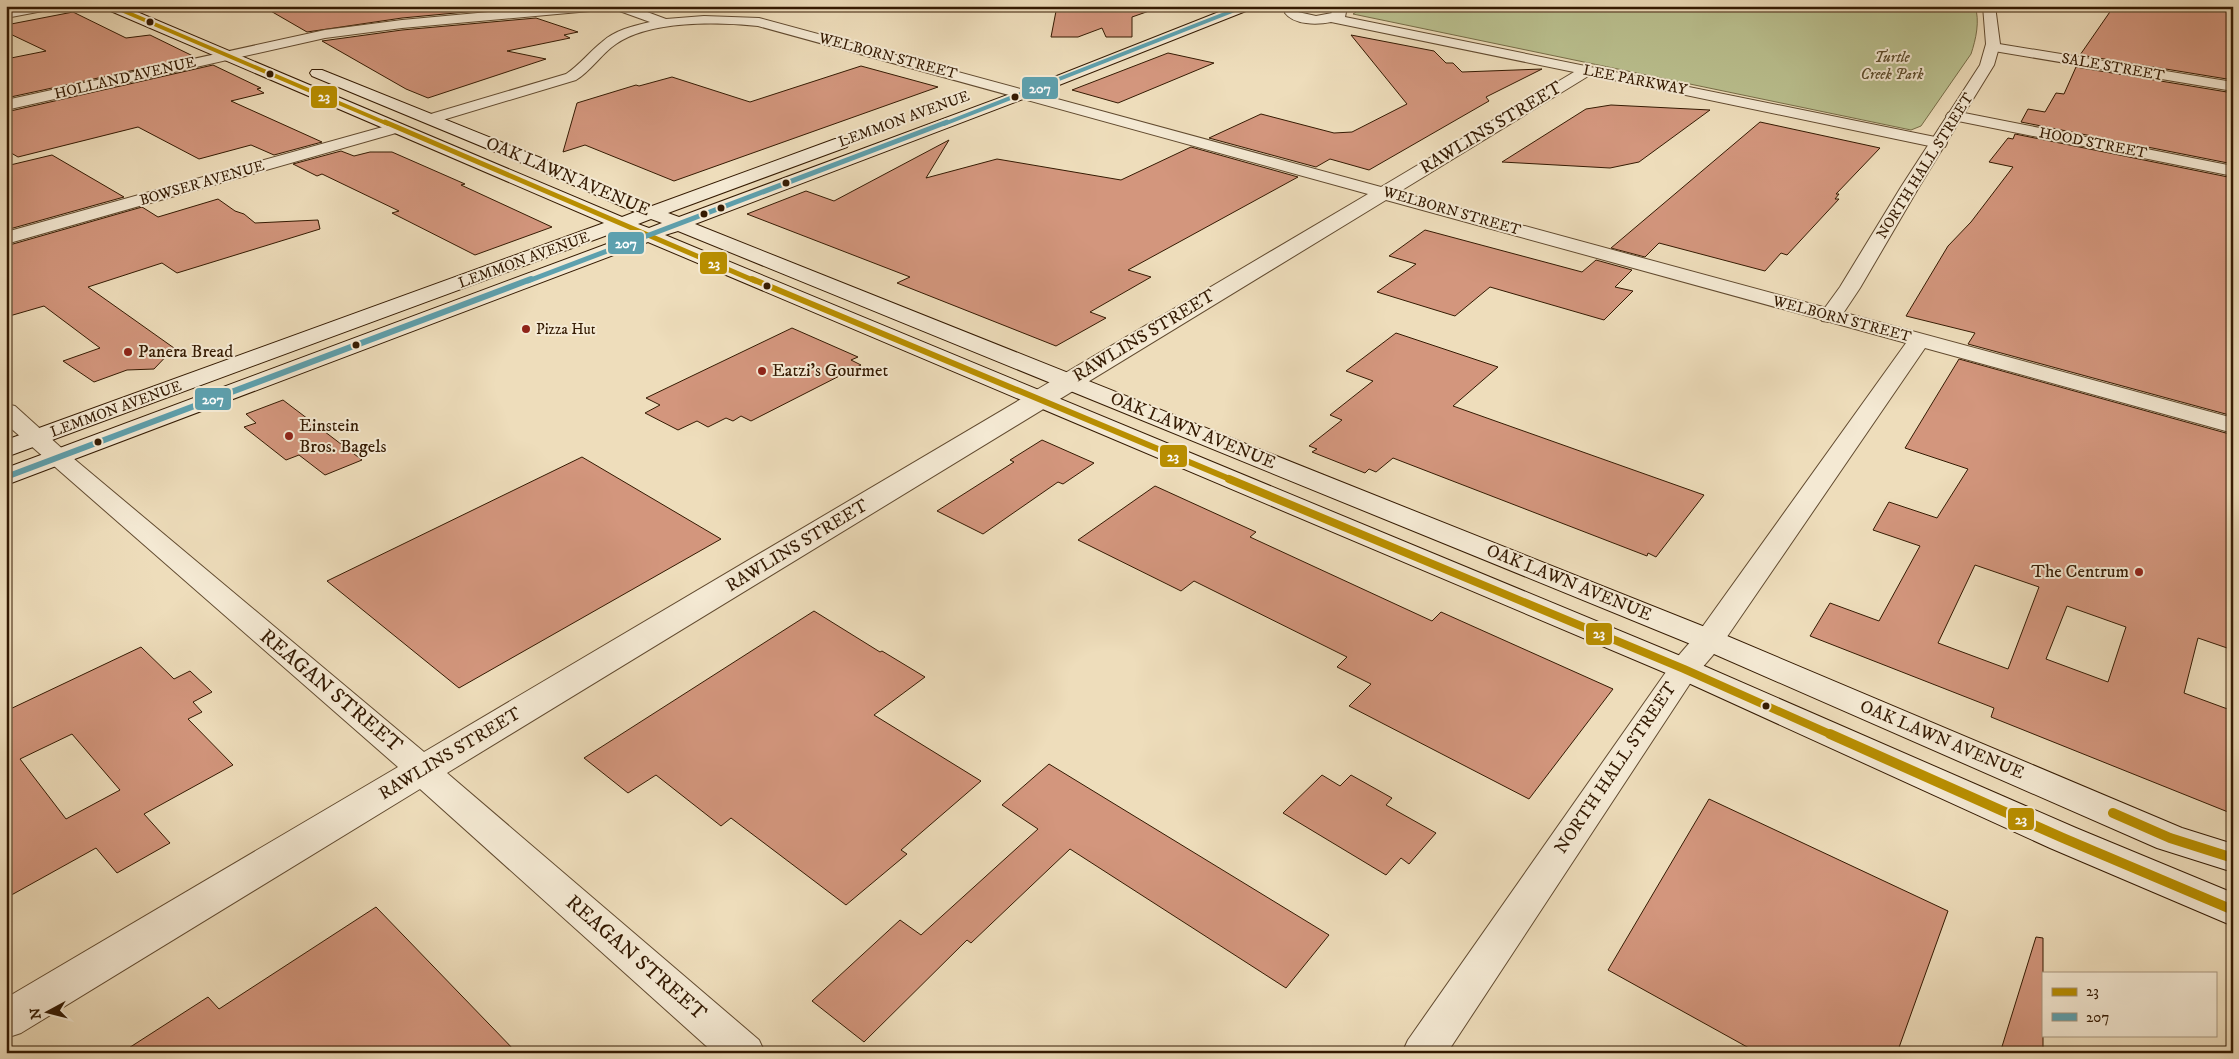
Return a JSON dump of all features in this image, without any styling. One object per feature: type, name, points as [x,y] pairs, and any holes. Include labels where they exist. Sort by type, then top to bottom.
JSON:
[{"type":"street","points":[[6,14],[48,6]]},
{"type":"street","name":"OAK LAWN AVENUE","points":[[111,6],[646,235],[1684,669],[2063,838],[2233,910]]},
{"type":"street","name":"HOLLAND AVENUE","points":[[6,105],[315,35],[373,27],[601,6]]},
{"type":"street","points":[[619,6],[667,24]]},
{"type":"street","points":[[1163,24],[1210,6]]},
{"type":"street","name":"LEMMON AVENUE","points":[[6,449],[48,448],[678,224],[1021,85],[1246,6]]},
{"type":"street","name":"LEE PARKWAY","points":[[1300,6],[1291,10],[1291,13],[1308,18],[1329,12],[1587,71],[1939,143]]},
{"type":"street","name":"NORTH HALL STREET","points":[[1830,316],[1850,288],[1910,187],[1987,65],[1992,47],[1992,22],[1989,6]]},
{"type":"street","name":"WELBORN STREET","points":[[667,24],[708,20],[759,22],[995,86]]},
{"type":"street","points":[[430,119],[571,77],[584,70],[612,40],[634,31],[667,24]]},
{"type":"street","points":[[238,41],[280,58]]},
{"type":"street","name":"SALE STREET","points":[[1992,47],[2233,87]]},
{"type":"street","name":"OAK LAWN AVENUE","points":[[304,68],[678,224],[1709,640],[2170,838],[2233,858]]},
{"type":"street","name":"RAWLINS STREET","points":[[6,1020],[1587,71]]},
{"type":"street","name":"WELBORN STREET","points":[[1021,85],[1384,192],[2233,426]]},
{"type":"street","name":"LEMMON AVENUE","points":[[970,95],[995,86],[1021,85]]},
{"type":"street","name":"HOOD STREET","points":[[1954,116],[2233,170]]},
{"type":"street","name":"BOWSER AVENUE","points":[[6,238],[430,119]]},
{"type":"street","name":"LEMMON AVENUE","points":[[6,477],[48,448],[620,224],[860,136]]},
{"type":"street","name":"NORTH HALL STREET","points":[[1423,1053],[1684,669],[1709,640],[1919,340]]},
{"type":"street","name":"REAGAN STREET","points":[[6,411],[423,770],[447,794],[744,1053]]},
{"type":"green space","name":"Turtle Creek Park","points":[[1349,6],[1975,6],[1977,24],[1971,54],[1921,126],[1911,130],[1353,14],[1356,12]]},
{"type":"building","points":[[262,6],[502,6],[509,8],[402,18],[307,32]]},
{"type":"building","points":[[1057,6],[1151,6],[1152,10],[1132,17],[1132,37],[1106,37],[1102,28],[1078,37],[1051,37]]},
{"type":"building","points":[[2114,6],[2233,6],[2233,80],[2080,55]]},
{"type":"building","points":[[73,12],[126,38],[150,35],[195,57],[6,98],[6,59],[46,51],[6,32],[6,25]]},
{"type":"building","points":[[536,18],[578,32],[564,35],[570,38],[507,51],[546,59],[428,98],[406,89],[322,41],[402,30]]},
{"type":"building","points":[[1351,35],[1434,51],[1446,63],[1453,63],[1462,72],[1542,69],[1486,97],[1489,101],[1369,170],[1330,159],[1316,167],[1209,138],[1261,114],[1334,133],[1352,132],[1407,104]]},
{"type":"building","points":[[1168,53],[1214,63],[1118,103],[1072,90]]},
{"type":"building","points":[[213,65],[261,88],[257,89],[264,93],[231,101],[322,142],[274,155],[251,145],[199,159],[138,127],[18,157],[6,150],[6,112]]},
{"type":"building","points":[[861,66],[938,87],[674,181],[585,145],[563,152],[577,103],[636,85],[639,86],[672,77],[750,102]]},
{"type":"building","points":[[2076,67],[2233,93],[2233,164],[2021,122],[2028,109],[2045,112],[2056,93],[2064,94]]},
{"type":"building","points":[[1611,105],[1710,110],[1639,162],[1610,168],[1502,162],[1586,109]]},
{"type":"building","points":[[1760,122],[1880,148],[1836,194],[1839,194],[1835,199],[1839,199],[1787,255],[1781,253],[1765,271],[1659,243],[1645,257],[1611,248]]},
{"type":"building","points":[[2015,134],[2233,178],[2233,416],[1968,344],[1975,333],[1906,316],[1948,246],[1971,222],[2013,167],[1989,162],[2008,138],[2013,139]]},
{"type":"building","points":[[949,140],[926,178],[997,159],[1121,180],[1191,147],[1298,177],[1128,270],[1151,277],[1090,312],[1106,318],[1056,346],[897,283],[910,277],[747,214],[806,191],[834,201]]},
{"type":"building","points":[[341,151],[354,156],[370,152],[392,152],[465,184],[461,185],[552,227],[475,255],[392,213],[399,211],[322,174],[317,176],[293,164]]},
{"type":"building","points":[[52,155],[124,197],[6,230],[6,166]]},
{"type":"building","points":[[218,199],[235,211],[244,214],[255,223],[318,220],[320,229],[177,273],[162,263],[88,287],[174,348],[154,369],[127,370],[94,382],[63,361],[100,348],[44,306],[6,317],[6,246],[142,207],[158,217]]},
{"type":"building","points":[[1425,230],[1582,272],[1596,260],[1632,270],[1615,287],[1633,291],[1604,320],[1490,287],[1455,316],[1377,292],[1416,264],[1389,256]]},
{"type":"building","points":[[792,328],[858,357],[851,360],[861,365],[751,421],[741,416],[733,421],[726,418],[708,427],[697,421],[678,430],[645,413],[660,405],[646,398]]},
{"type":"building","points":[[1396,333],[1498,367],[1453,406],[1704,495],[1656,557],[1648,553],[1647,556],[1393,458],[1376,472],[1369,469],[1365,473],[1312,452],[1317,449],[1309,446],[1342,420],[1330,415],[1373,381],[1346,371]]},
{"type":"building","name":"The Centrum","points":[[1959,359],[2233,435],[2233,650],[2198,638],[2184,693],[2233,711],[2233,814],[1991,717],[1994,708],[1810,636],[1830,603],[1879,621],[1920,546],[1873,530],[1889,502],[1937,518],[1968,469],[1905,448]],"holes":[[[1975,565],[2039,587],[2008,669],[1938,643]],[[2067,606],[2126,627],[2108,682],[2046,659]]]},
{"type":"building","name":"Einstein Bros. Bagels","points":[[283,400],[362,460],[325,475],[299,455],[286,460],[244,427],[256,423],[246,414]]},
{"type":"building","points":[[1042,440],[1094,463],[1063,484],[1058,482],[983,534],[937,511],[1014,462],[1010,460]]},
{"type":"building","points":[[582,457],[721,539],[459,688],[327,581]]},
{"type":"building","points":[[1155,486],[1256,532],[1250,537],[1432,621],[1441,612],[1613,689],[1529,799],[1349,706],[1371,684],[1337,667],[1347,657],[1194,581],[1181,591],[1078,540]]},
{"type":"building","points":[[814,611],[880,652],[882,651],[925,677],[874,715],[981,781],[901,850],[907,854],[846,905],[731,818],[721,826],[656,775],[628,793],[584,758]]},
{"type":"building","points":[[141,647],[174,679],[190,671],[212,692],[193,702],[202,712],[188,719],[233,765],[144,814],[170,843],[117,873],[96,848],[6,898],[6,711]],"holes":[[[72,734],[120,790],[66,819],[20,759]]]},
{"type":"building","points":[[1049,764],[1329,935],[1286,988],[1070,849],[971,943],[967,940],[864,1042],[812,1001],[900,920],[921,935],[1038,829],[1002,805]]},
{"type":"building","points":[[1322,775],[1340,786],[1351,775],[1392,798],[1386,805],[1436,833],[1409,864],[1401,858],[1386,875],[1283,813]]},
{"type":"building","points":[[1709,799],[1948,911],[1897,1053],[1758,1053],[1608,970]]},
{"type":"building","points":[[376,907],[517,1053],[121,1053],[208,997],[219,1009]]},
{"type":"building","points":[[2036,937],[2043,938],[2043,1053],[2000,1053]]},
{"type":"transit line","name":"23","points":[[112,6],[817,307],[1684,669],[2063,838],[2233,910]]},
{"type":"transit line","name":"207","points":[[6,477],[1039,88],[1245,6]]},
{"type":"transit line","name":"23","points":[[2113,813],[2170,838],[2233,858]]},
{"type":"place","name":"Pizza Hut","points":[[526,329]]},
{"type":"place","name":"Panera Bread","points":[[128,352]]},
{"type":"place","name":"Eatzi's Gourmet","points":[[762,371]]},
{"type":"place","name":"Einstein Bros. Bagels","points":[[289,436]]},
{"type":"place","name":"The Centrum","points":[[2139,572]]}]
